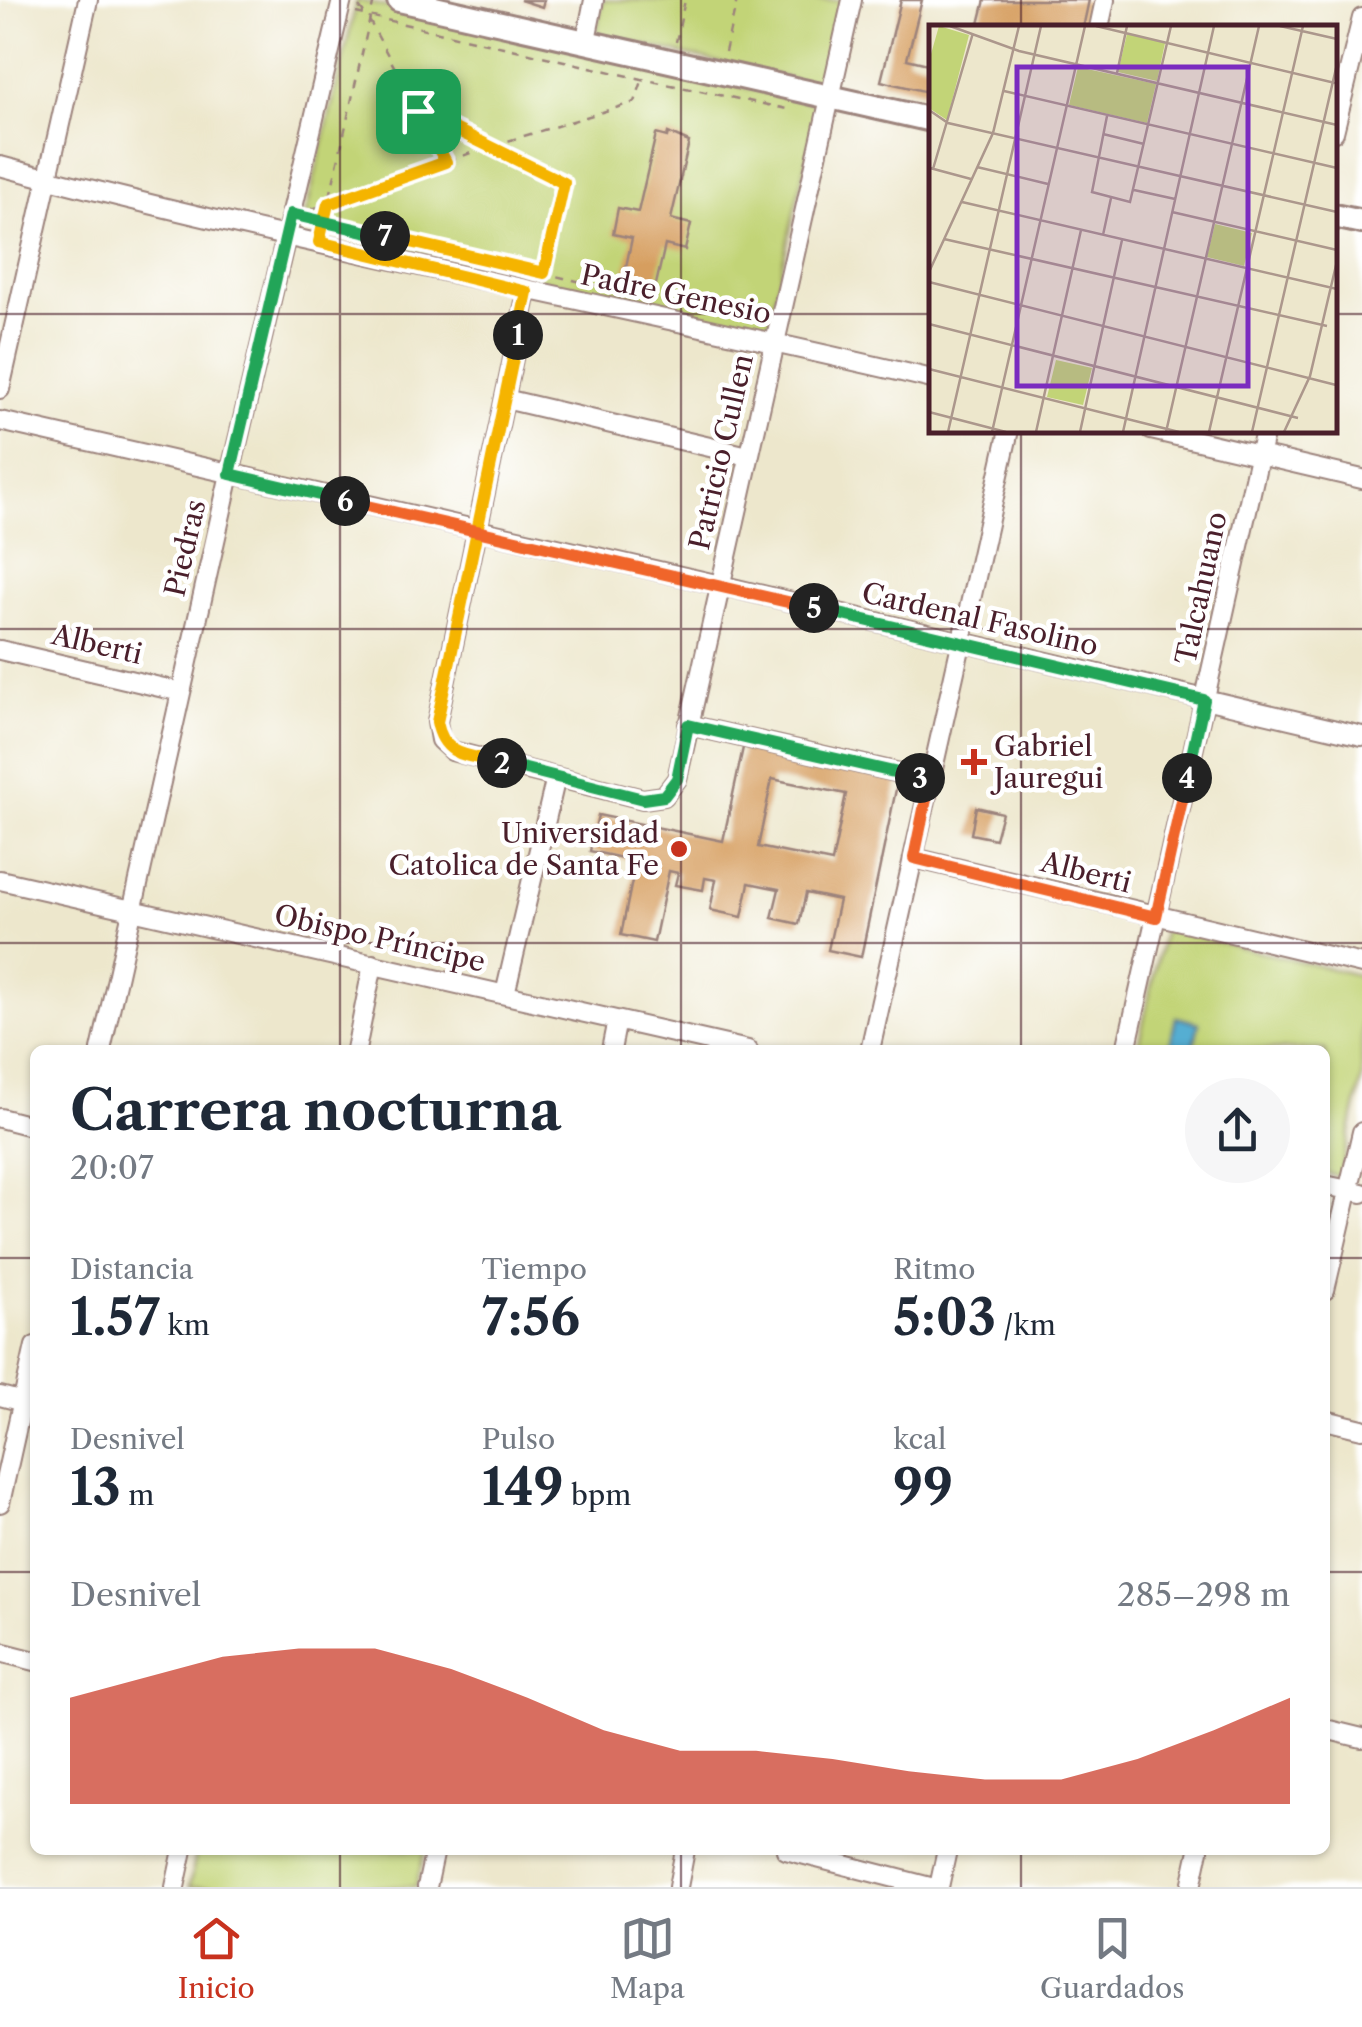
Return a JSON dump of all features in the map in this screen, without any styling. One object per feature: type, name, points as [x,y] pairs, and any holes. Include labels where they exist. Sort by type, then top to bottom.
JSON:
[{"type":"street","points":[[0,389],[88,0]]},
{"type":"street","points":[[398,0],[929,119]]},
{"type":"street","points":[[586,40],[594,0]]},
{"type":"street","name":"Patricio Cullen","points":[[556,777],[643,799],[664,796],[677,779],[852,0]]},
{"type":"street","points":[[1100,25],[1105,0]]},
{"type":"street","name":"Piedras","points":[[102,1045],[230,474],[345,3]]},
{"type":"street","points":[[1337,120],[1362,18]]},
{"type":"street","name":"Padre Genesio","points":[[0,166],[527,292],[774,342],[929,379]]},
{"type":"street","points":[[1337,217],[1362,222]]},
{"type":"street","points":[[506,994],[556,777],[452,751],[440,740],[437,722],[527,292]]},
{"type":"street","points":[[504,399],[748,456]]},
{"type":"street","name":"Cardenal Fasolino","points":[[0,422],[1362,736]]},
{"type":"street","points":[[871,1045],[1010,432]]},
{"type":"street","points":[[1160,432],[1362,480]]},
{"type":"street","name":"Talcahuano","points":[[1127,1045],[1264,432]]},
{"type":"street","name":"Alberti","points":[[0,650],[181,692]]},
{"type":"street","points":[[688,725],[930,780]]},
{"type":"street","name":"Alberti","points":[[914,858],[1362,964]]},
{"type":"street","name":"Obispo Príncipe","points":[[0,880],[726,1045]]},
{"type":"street","points":[[357,1045],[374,964]]},
{"type":"street","points":[[612,1045],[617,1020]]},
{"type":"street","points":[[0,1118],[30,1126]]},
{"type":"street","points":[[1330,1274],[1355,1192],[1362,1132]]},
{"type":"street","points":[[1330,1185],[1355,1192]]},
{"type":"street","points":[[0,1396],[29,1403],[0,1503]]},
{"type":"street","points":[[1330,1421],[1362,1429]]},
{"type":"street","points":[[0,1652],[30,1659]]},
{"type":"street","points":[[1330,1729],[1362,1738]]},
{"type":"street","points":[[175,1887],[182,1855]]},
{"type":"street","points":[[428,1887],[434,1855]]},
{"type":"street","points":[[678,1887],[684,1855]]},
{"type":"street","points":[[805,1855],[930,1887]]},
{"type":"street","points":[[939,1887],[946,1855]]},
{"type":"street","points":[[1191,1887],[1198,1855]]},
{"type":"path","points":[[319,242],[374,0]]},
{"type":"path","points":[[672,60],[686,0]]},
{"type":"path","points":[[721,71],[737,0]]},
{"type":"path","points":[[345,3],[368,17],[797,111]]},
{"type":"path","points":[[345,3],[368,17],[446,162]]},
{"type":"path","points":[[618,290],[305,218],[306,212],[446,162],[635,102],[642,79]]},
{"type":"path","points":[[418,111],[564,183],[544,273]]},
{"type":"green space","points":[[357,0],[819,104],[767,332],[303,225]]},
{"type":"green space","points":[[603,0],[843,0],[825,87],[596,34]]},
{"type":"green space","points":[[1164,929],[1362,976],[1362,1078],[1340,1177],[1330,1174],[1330,1045],[1138,1045]]},
{"type":"green space","points":[[196,1855],[424,1855],[416,1887],[189,1887]]},
{"type":"water","points":[[1176,1017],[1199,1023],[1194,1045],[1170,1045]]},
{"type":"building","points":[[520,0],[544,0],[542,7]]},
{"type":"building","points":[[901,0],[922,0],[907,59],[929,64],[929,92],[881,81]]},
{"type":"building","points":[[985,0],[1089,0],[1084,25],[979,25]]},
{"type":"building","points":[[668,133],[689,142],[671,219],[691,224],[685,250],[665,245],[654,293],[622,286],[632,238],[613,234],[618,208],[638,212],[656,134],[667,137]]},
{"type":"building","name":"Universidad Catolica de Santa Fe","points":[[744,743],[899,775],[861,957],[828,950],[839,900],[806,893],[799,924],[772,918],[779,889],[749,883],[742,917],[710,910],[716,880],[705,878],[703,890],[675,885],[678,873],[669,871],[654,942],[621,935],[636,861],[590,851],[598,815],[723,841]],"holes":[[[772,779],[846,794],[832,862],[758,847]]]},
{"type":"building","points":[[976,807],[1002,813],[995,839],[971,834]]},
{"type":"place","name":"Gabriel Jauregui","points":[[974,762]]},
{"type":"place","name":"Universidad Catolica de Santa Fe","points":[[679,849]]},
{"type":"route","points":[[418,111],[446,162],[328,204],[324,222],[319,242],[527,292],[504,399],[477,531],[437,722],[440,740],[452,751],[643,799],[664,796],[677,779],[688,725],[930,780],[914,858],[1156,917],[1204,700],[720,585],[477,531],[230,474],[291,214],[324,222],[544,273],[564,183],[418,111]]}]
